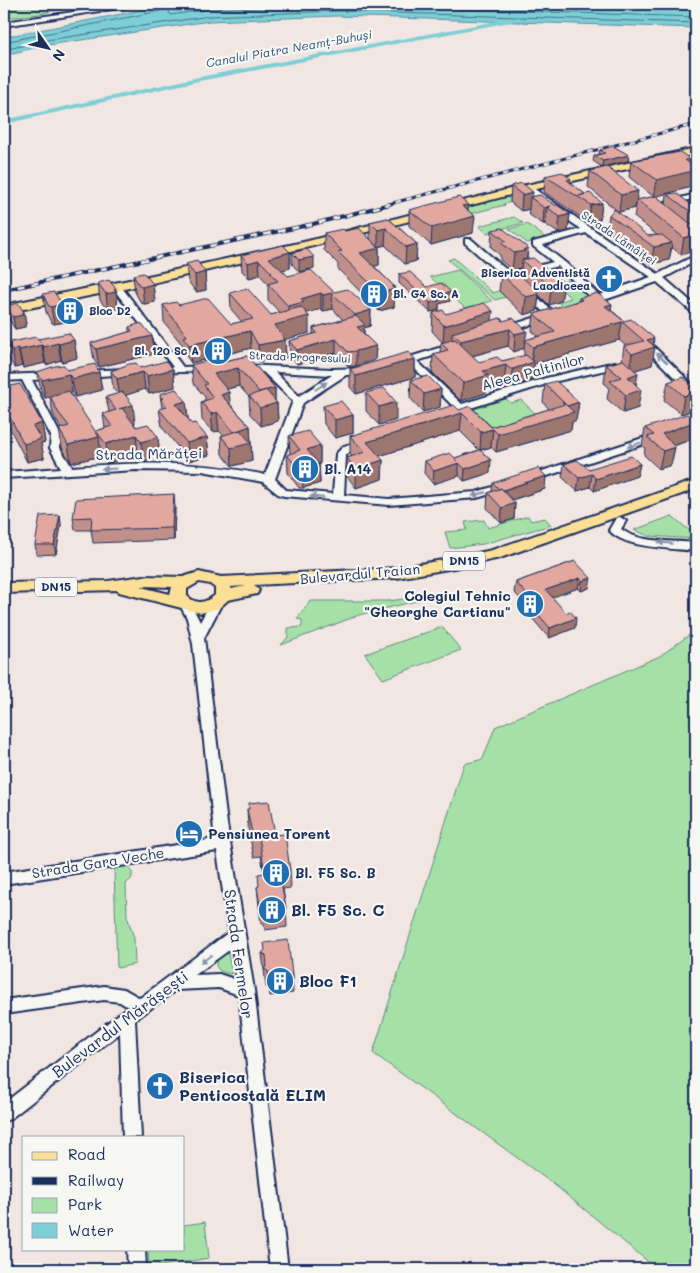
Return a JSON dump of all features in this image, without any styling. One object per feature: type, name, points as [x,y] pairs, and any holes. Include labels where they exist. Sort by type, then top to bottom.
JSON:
[{"type":"main road","points":[[4,309],[118,287],[326,240],[527,188],[696,151]]},
{"type":"main road","name":"Bulevardul Traian","points":[[219,594],[397,573],[495,554],[696,484]]},
{"type":"main road","name":"Bulevardul Traian","points":[[219,594],[261,589],[418,580],[517,556],[620,521],[696,492]]},
{"type":"main road","name":"DN15","points":[[4,588],[108,586],[144,581],[185,582],[199,577],[207,577],[219,594],[198,608],[145,592],[108,586]]},
{"type":"main road","points":[[184,604],[178,594],[178,590],[185,582]]},
{"type":"street","points":[[4,24],[141,4]]},
{"type":"street","name":"Strada Lămâiței","points":[[527,188],[658,278],[696,311]]},
{"type":"street","points":[[662,204],[696,196]]},
{"type":"street","points":[[586,230],[536,244],[611,311]]},
{"type":"street","points":[[468,241],[557,314],[499,332]]},
{"type":"street","points":[[579,305],[658,278],[696,258]]},
{"type":"street","points":[[509,276],[559,263]]},
{"type":"street","points":[[118,287],[180,370]]},
{"type":"street","points":[[631,330],[696,392]]},
{"type":"street","points":[[389,366],[462,344]]},
{"type":"street","points":[[410,360],[460,408]]},
{"type":"street","name":"Aleea Paltinilor","points":[[439,420],[457,415],[460,408],[550,380],[615,365]]},
{"type":"street","name":"Strada Progresului","points":[[234,368],[344,372],[374,370]]},
{"type":"street","points":[[265,368],[298,401]]},
{"type":"street","points":[[4,378],[216,369]]},
{"type":"street","points":[[270,480],[298,401],[344,372]]},
{"type":"street","points":[[25,377],[56,436],[55,448],[69,471]]},
{"type":"street","name":"Strada Mărăței","points":[[4,475],[162,466],[212,468],[270,480],[277,489],[284,493],[389,502],[476,496],[672,432]]},
{"type":"street","points":[[338,498],[340,460],[343,451],[375,440]]},
{"type":"street","points":[[620,521],[614,530],[617,534],[634,540],[696,546]]},
{"type":"street","points":[[198,638],[219,594]]},
{"type":"street","name":"Strada Fermelor","points":[[184,604],[193,618],[198,638],[223,844],[246,990],[279,1269]]},
{"type":"street","name":"Strada Gara Veche","points":[[4,878],[223,844]]},
{"type":"street","name":"Bulevardul Mărășești","points":[[4,1113],[133,1013],[237,936]]},
{"type":"street","points":[[174,983],[219,980],[246,990]]},
{"type":"street","points":[[4,1007],[104,993],[120,994],[129,998],[133,1013],[132,1136]]},
{"type":"street","points":[[136,1250],[137,1269]]},
{"type":"green space","points":[[4,4],[79,4],[40,14],[4,18]]},
{"type":"green space","points":[[507,197],[513,202],[461,216],[444,213]]},
{"type":"green space","points":[[514,217],[523,223],[487,233],[479,226]]},
{"type":"green space","points":[[527,224],[546,238],[527,243],[509,229]]},
{"type":"green space","points":[[454,258],[493,293],[499,291],[506,297],[495,300],[448,260]]},
{"type":"green space","points":[[458,270],[492,301],[465,308],[430,277]]},
{"type":"green space","points":[[570,280],[588,297],[562,306],[558,302],[571,298],[563,291],[557,293],[548,285]]},
{"type":"green space","points":[[506,399],[511,403],[521,400],[539,417],[496,431],[474,409]]},
{"type":"green space","points":[[528,516],[531,521],[545,518],[551,525],[483,544],[450,548],[445,532],[467,530],[465,522],[484,520],[488,528]]},
{"type":"green space","points":[[672,516],[696,536],[696,539],[649,536],[634,530]]},
{"type":"green space","points":[[418,597],[420,600],[359,615],[281,645],[288,637],[288,628],[302,627],[302,620],[297,619],[310,601],[389,601]]},
{"type":"green space","points":[[442,627],[461,650],[383,679],[365,654]]},
{"type":"green space","points":[[696,630],[696,1269],[657,1269],[556,1186],[373,1053],[464,764],[483,759],[495,727],[660,656]]},
{"type":"green space","points":[[126,866],[132,871],[132,878],[126,884],[127,916],[134,938],[135,964],[117,968],[114,868]]},
{"type":"green space","points":[[227,950],[232,973],[230,974],[220,971],[216,966],[218,955]]},
{"type":"green space","points":[[205,1222],[209,1258],[149,1268],[148,1250],[185,1250],[185,1225]]},
{"type":"water","points":[[172,4],[696,4],[696,28],[337,16],[210,21],[48,45],[4,55],[4,37]]},
{"type":"building","points":[[613,146],[629,155],[603,161],[594,156],[605,153],[600,150]]},
{"type":"building","points":[[680,152],[690,159],[685,160],[696,170],[657,180],[631,161]]},
{"type":"building","points":[[607,167],[638,191],[621,195],[590,171]]},
{"type":"building","points":[[562,172],[571,179],[567,180],[585,194],[579,196],[590,193],[602,203],[591,205],[545,176]]},
{"type":"building","points":[[522,183],[533,192],[522,195],[511,186]]},
{"type":"building","points":[[676,193],[696,208],[696,216],[667,194]]},
{"type":"building","points":[[540,195],[570,214],[560,217],[530,197]]},
{"type":"building","points":[[656,196],[696,228],[696,234],[684,238],[637,200]]},
{"type":"building","points":[[459,197],[468,205],[462,206],[475,216],[432,228],[409,210]]},
{"type":"building","points":[[614,209],[648,236],[662,235],[672,243],[654,247],[609,215]]},
{"type":"building","points":[[388,218],[417,244],[406,247],[386,228],[378,230],[370,222]]},
{"type":"building","points":[[359,228],[379,248],[360,253],[395,289],[380,293],[338,252],[342,251],[324,233]]},
{"type":"building","points":[[502,228],[528,248],[523,250],[525,251],[514,253],[501,243],[506,241],[492,230]]},
{"type":"building","points":[[283,245],[290,252],[269,258],[288,276],[311,270],[334,292],[348,289],[371,310],[355,315],[332,293],[323,295],[321,293],[301,299],[304,302],[288,306],[268,284],[278,281],[272,273],[259,260],[248,263],[241,255]]},
{"type":"building","points":[[307,249],[314,257],[299,260],[292,253]]},
{"type":"building","points":[[533,258],[564,283],[551,288],[522,260]]},
{"type":"building","points":[[197,261],[205,272],[195,275],[186,264]]},
{"type":"building","points":[[515,271],[539,294],[526,297],[501,274]]},
{"type":"building","points":[[410,272],[427,287],[441,283],[451,292],[435,296],[439,301],[430,303],[399,274]]},
{"type":"building","points":[[144,273],[153,284],[142,287],[139,285],[133,275]]},
{"type":"building","points":[[109,280],[116,289],[114,290],[116,292],[106,294],[98,283]]},
{"type":"building","points":[[247,288],[271,315],[301,307],[309,316],[275,325],[285,340],[258,345],[250,331],[189,345],[183,337],[187,336],[163,305],[176,302],[179,305],[208,298],[231,324],[253,319],[230,293]]},
{"type":"building","points":[[54,292],[62,304],[51,307],[48,305],[43,294]]},
{"type":"building","points":[[597,293],[612,304],[605,306],[624,321],[631,319],[654,338],[647,340],[655,347],[632,354],[624,346],[644,341],[622,322],[533,347],[525,340],[555,332],[534,314],[582,300],[579,298]]},
{"type":"building","points":[[18,303],[24,312],[22,313],[23,315],[13,317],[6,306]]},
{"type":"building","points":[[484,303],[493,311],[444,326],[433,313],[443,310],[446,314]]},
{"type":"building","points":[[356,316],[365,325],[357,327],[376,346],[348,352],[336,339],[297,350],[289,341],[317,333],[313,328]]},
{"type":"building","points":[[500,318],[503,321],[513,318],[527,331],[515,334],[510,329],[461,341],[452,333]]},
{"type":"building","points":[[141,323],[152,336],[96,349],[91,343],[132,331],[129,327]]},
{"type":"building","points":[[69,333],[74,340],[43,347],[42,345],[12,350],[6,343],[36,337],[41,343],[38,339]]},
{"type":"building","points":[[455,339],[479,362],[497,357],[502,361],[526,355],[534,362],[513,369],[506,365],[483,371],[488,375],[463,383],[433,354],[448,350],[441,343]]},
{"type":"building","points":[[409,352],[415,359],[356,376],[350,369]]},
{"type":"building","points":[[247,356],[275,388],[259,392],[238,368],[214,374],[229,392],[221,395],[250,426],[234,432],[217,412],[211,414],[201,402],[213,398],[204,385],[207,384],[191,365],[217,358],[220,362]]},
{"type":"building","points":[[623,360],[638,373],[628,377],[641,390],[626,395],[610,381],[621,377],[606,365]]},
{"type":"building","points":[[166,361],[173,369],[147,376],[143,372],[117,379],[111,371],[129,364],[136,363],[140,368]]},
{"type":"building","points":[[95,364],[99,372],[72,379],[69,374],[42,380],[37,372],[55,366],[64,365],[67,370]]},
{"type":"building","points":[[4,375],[11,386],[20,384],[42,423],[33,426],[41,439],[24,444],[4,406]]},
{"type":"building","points":[[428,376],[441,389],[424,394],[411,380]]},
{"type":"building","points":[[683,377],[696,388],[696,392],[684,396],[668,382]]},
{"type":"building","points":[[556,381],[579,402],[567,406],[545,384]]},
{"type":"building","points":[[384,388],[396,402],[379,407],[366,393]]},
{"type":"building","points":[[176,389],[186,401],[176,404],[192,424],[195,423],[207,437],[187,443],[159,409],[167,407],[161,399],[164,398],[160,394]]},
{"type":"building","points":[[266,390],[277,403],[260,408],[249,396]]},
{"type":"building","points":[[69,391],[99,437],[68,445],[59,429],[69,426],[58,412],[50,396]]},
{"type":"building","points":[[123,392],[133,405],[122,408],[136,427],[148,424],[158,437],[141,442],[136,435],[106,444],[96,431],[112,426],[103,414],[116,410],[106,397]]},
{"type":"building","points":[[341,401],[353,415],[335,420],[323,406]]},
{"type":"building","points":[[565,404],[574,412],[498,434],[493,429],[481,432],[462,413],[367,442],[383,460],[356,469],[347,458],[365,452],[350,436],[454,405],[459,410],[470,406],[491,427]]},
{"type":"building","points":[[687,414],[696,421],[662,434],[675,447],[663,451],[647,437],[654,435],[645,428]]},
{"type":"building","points":[[240,430],[251,443],[231,448],[221,436]]},
{"type":"building","points":[[308,431],[320,445],[307,450],[319,464],[302,470],[287,455],[300,450],[289,436]]},
{"type":"building","points":[[480,450],[491,460],[465,469],[459,463],[434,471],[425,461],[450,453],[455,458]]},
{"type":"building","points":[[631,456],[640,464],[596,479],[592,474],[579,478],[564,464],[577,460],[589,469]]},
{"type":"building","points":[[538,468],[546,476],[503,490],[493,483]]},
{"type":"building","points":[[501,488],[515,503],[502,508],[488,493]]},
{"type":"building","points":[[174,494],[172,528],[91,530],[92,517],[73,518],[76,499]]},
{"type":"building","points":[[60,515],[54,545],[35,545],[40,516]]},
{"type":"building","points":[[575,561],[591,578],[582,581],[580,578],[546,590],[566,613],[570,611],[576,618],[550,628],[526,600],[530,599],[516,582]]},
{"type":"building","points":[[269,801],[275,835],[285,834],[290,870],[279,871],[286,908],[263,912],[262,906],[260,906],[257,887],[259,886],[258,874],[265,873],[259,837],[253,838],[247,809],[249,809],[249,803]]},
{"type":"building","points":[[288,940],[292,975],[269,978],[268,971],[264,969],[267,966],[266,955],[262,953],[265,950],[264,943]]},
{"type":"waterway","name":"Canalul Piatra Neamț-Buhuși","points":[[4,122],[199,79],[519,19]]},
{"type":"railway","points":[[385,205],[696,124]]},
{"type":"railway","points":[[4,290],[313,224],[390,204]]},
{"type":"place","name":"Biserica Adventistă Laodiceea","points":[[609,279]]},
{"type":"place","name":"Bl. G4 Sc. A","points":[[374,294]]},
{"type":"place","name":"Bloc D2","points":[[70,311]]},
{"type":"place","name":"Bl. 120 Sc A","points":[[218,351]]},
{"type":"place","name":"Bl. A14","points":[[305,469]]},
{"type":"place","name":"Colegiul Tehnic \"Gheorghe Cartianu\"","points":[[530,604]]},
{"type":"place","name":"Pensiunea Torent","points":[[189,834]]},
{"type":"place","name":"Bl. F5 Sc. B","points":[[276,873]]},
{"type":"place","name":"Bl. F5 Sc. C","points":[[272,910]]},
{"type":"place","name":"Bloc F1","points":[[280,981]]},
{"type":"place","name":"Biserica Penticostală ELIM","points":[[160,1086]]}]
